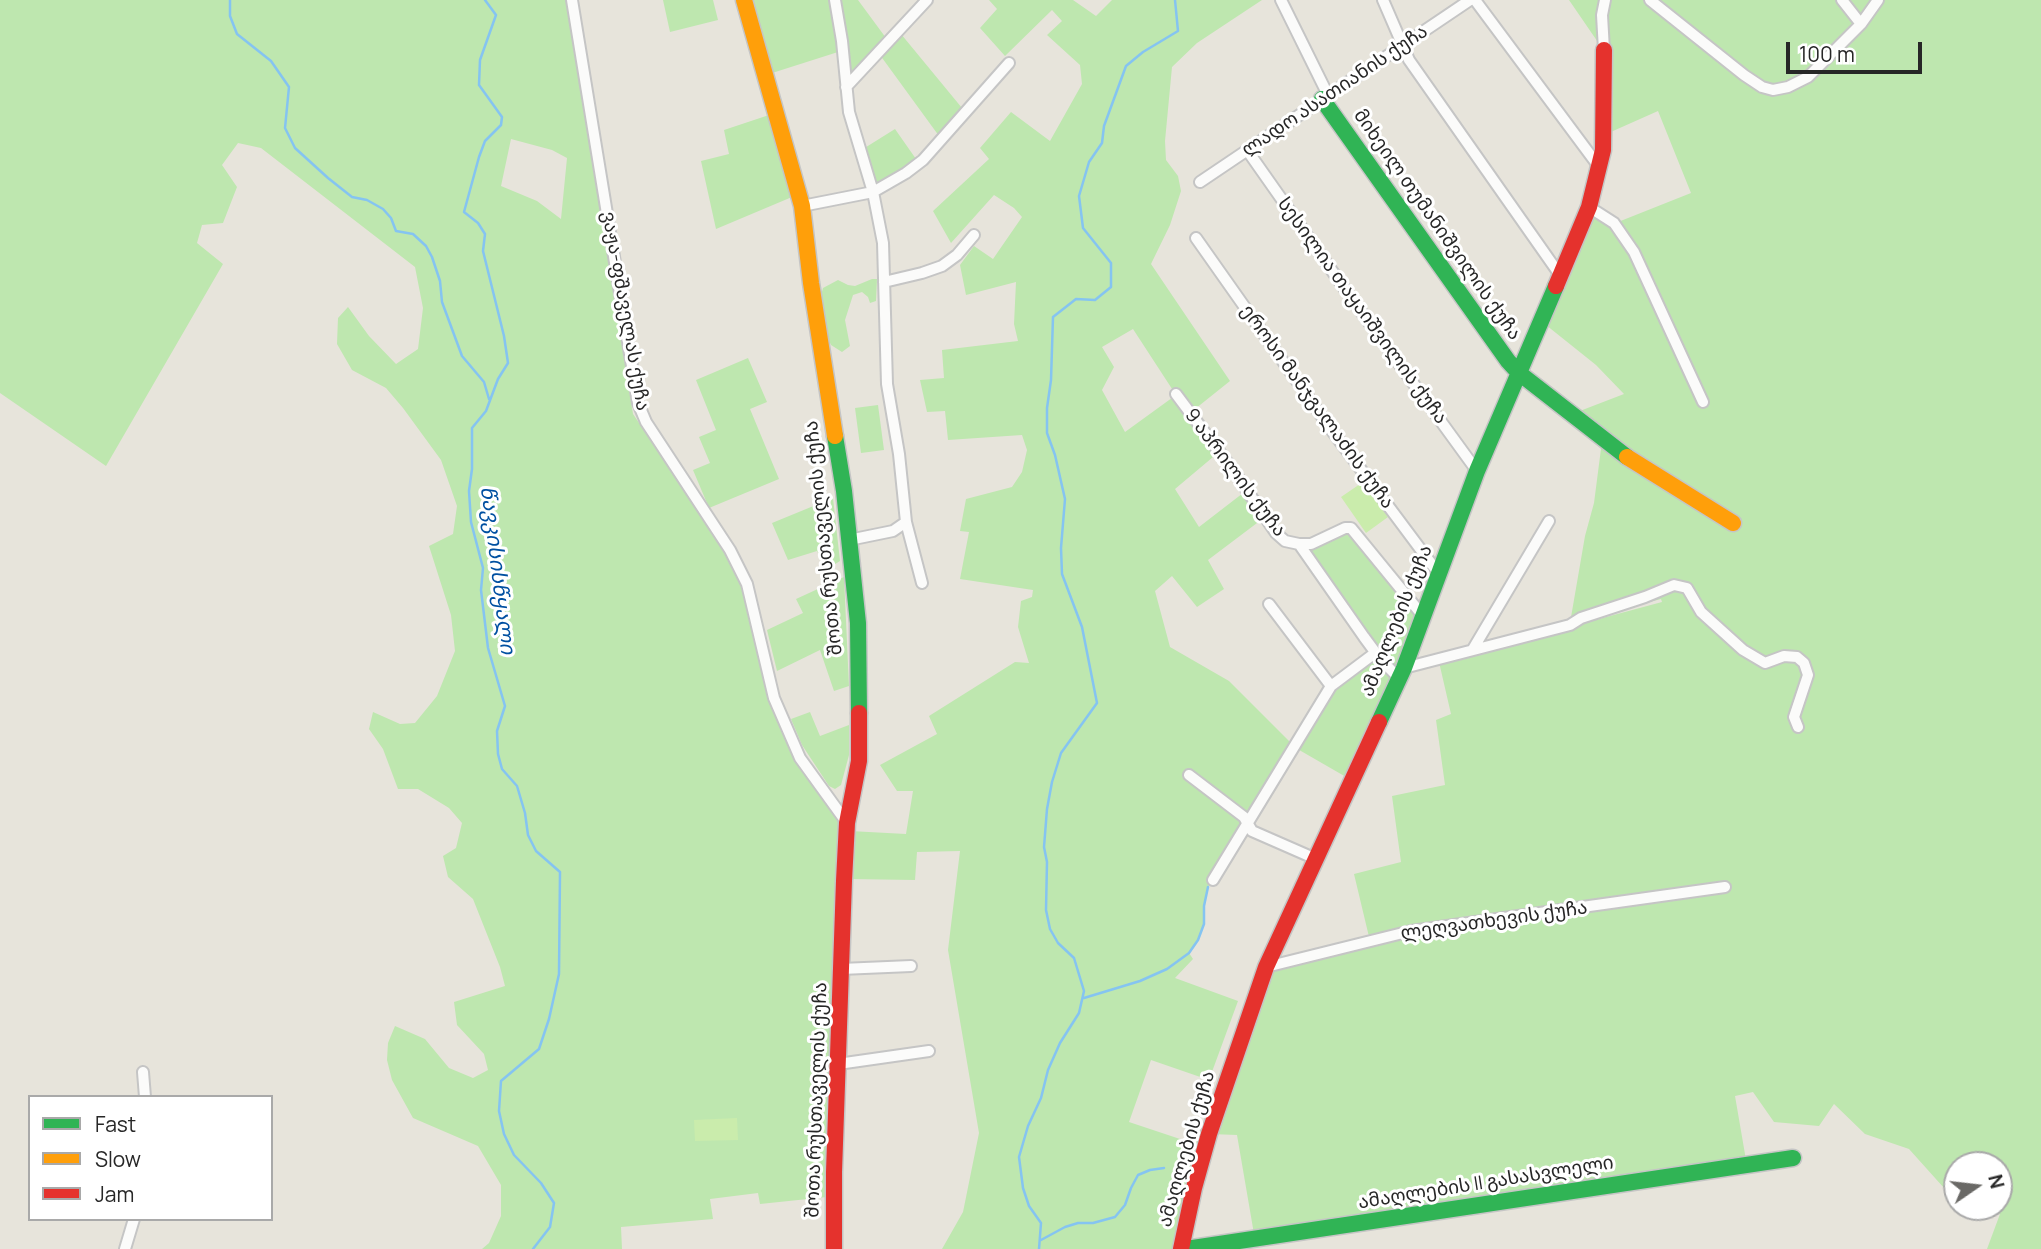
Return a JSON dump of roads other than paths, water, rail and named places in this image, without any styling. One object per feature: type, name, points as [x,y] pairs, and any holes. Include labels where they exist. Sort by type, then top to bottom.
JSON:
[{"type":"street","name":"ვაჟა-ფშაველას ქუჩა","points":[[572,0],[638,403],[646,422],[730,551],[747,584],[774,698],[800,758],[847,822]]},
{"type":"street","name":"შოთა რუსთაველის ქუჩა","points":[[744,0],[802,206],[811,283],[830,397],[858,624],[859,761],[847,822],[834,1172],[834,1249]]},
{"type":"street","points":[[835,0],[849,112],[873,192],[883,243],[887,384],[899,454],[905,522],[922,583]]},
{"type":"street","points":[[846,87],[927,0]]},
{"type":"street","points":[[1281,0],[1325,97]]},
{"type":"street","points":[[1383,0],[1409,60],[1560,275]]},
{"type":"street","name":"ლადო ასათიანის ქუჩა","points":[[1200,182],[1470,0]]},
{"type":"street","points":[[1475,0],[1600,168]]},
{"type":"street","name":"ამაღლების ქუჩა","points":[[1184,1249],[1194,1188],[1209,1134],[1266,967],[1401,673],[1478,471],[1589,207],[1604,150],[1602,15],[1605,0]]},
{"type":"street","points":[[1650,0],[1744,75],[1762,88],[1773,90],[1788,87],[1808,77],[1861,24],[1878,0]]},
{"type":"street","points":[[1842,0],[1861,24]]},
{"type":"street","points":[[802,206],[873,192],[889,184],[923,160],[1009,63]]},
{"type":"street","name":"მიხეილ თუმანიშვილის ქუჩა","points":[[1325,97],[1519,373],[1630,459],[1733,523]]},
{"type":"street","name":"სესილია თაყაიშვილის ქუჩა","points":[[1247,150],[1356,306],[1478,471]]},
{"type":"street","points":[[1589,207],[1614,223],[1634,252],[1703,402]]},
{"type":"street","points":[[884,282],[942,266],[957,255],[974,235]]},
{"type":"street","name":"ეროსი მანჯგალაძის ქუჩა","points":[[1196,238],[1330,428],[1439,574]]},
{"type":"street","name":"9 აპრილის ქუჩა","points":[[1176,394],[1276,533],[1285,541],[1311,544],[1345,528],[1351,528],[1423,616]]},
{"type":"street","points":[[849,540],[893,531],[905,522]]},
{"type":"street","points":[[1473,649],[1549,522]]},
{"type":"street","name":"9 აპრილის ქუჩა","points":[[1299,544],[1316,572],[1376,653],[1401,673]]},
{"type":"street","points":[[1401,673],[1473,649],[1570,625],[1581,618],[1674,585],[1687,588],[1701,612],[1743,650],[1765,663],[1784,656],[1797,657],[1804,663],[1808,675],[1794,717],[1798,727]]},
{"type":"street","points":[[1269,604],[1331,686]]},
{"type":"street","points":[[1213,880],[1331,686],[1376,653]]},
{"type":"street","points":[[1189,775],[1244,817],[1252,831],[1317,859]]},
{"type":"street","name":"ლეღვათხევის ქუჩა","points":[[1266,967],[1411,931],[1725,887]]},
{"type":"street","points":[[841,969],[911,966]]},
{"type":"street","points":[[838,1065],[929,1051]]},
{"type":"street","points":[[143,1072],[145,1095]]},
{"type":"street","name":"ამაღლების II გასასვლელი","points":[[1184,1249],[1793,1158]]},
{"type":"street","points":[[125,1249],[133,1221]]},
{"type":"waterway","points":[[230,0],[230,16],[237,34],[271,61],[289,87],[285,128],[295,148],[352,197],[367,200],[383,209],[391,218],[396,231],[413,234],[426,246],[440,281],[442,302],[462,356],[484,382],[489,399]]},
{"type":"waterway","name":"წავკისისწყალი","points":[[485,0],[496,15],[480,60],[479,85],[502,117],[501,125],[485,141],[464,212],[478,223],[485,234],[483,251],[508,363],[498,379],[486,411],[472,428],[469,491],[471,522],[483,568],[481,590],[488,648],[505,706],[497,731],[498,754],[502,769],[517,786],[528,835],[536,851],[560,872],[559,974],[549,1019],[539,1049],[501,1081],[499,1111],[504,1134],[514,1155],[541,1183],[554,1203],[550,1227],[533,1249]]},
{"type":"waterway","points":[[1039,1249],[1041,1223],[1029,1206],[1023,1188],[1019,1157],[1028,1126],[1041,1098],[1048,1070],[1060,1043],[1079,1013],[1084,991],[1074,958],[1058,943],[1050,929],[1046,910],[1047,862],[1044,847],[1047,809],[1061,753],[1097,703],[1082,627],[1062,574],[1065,499],[1047,433],[1053,317],[1076,299],[1095,300],[1111,287],[1111,263],[1083,228],[1079,196],[1089,162],[1102,143],[1104,126],[1126,66],[1143,52],[1178,31],[1175,0]]},
{"type":"waterway","points":[[1084,998],[1140,981],[1167,969],[1189,953],[1204,924],[1208,887]]},
{"type":"waterway","points":[[1041,1240],[1065,1227],[1115,1217],[1125,1205],[1138,1175],[1164,1168]]}]
